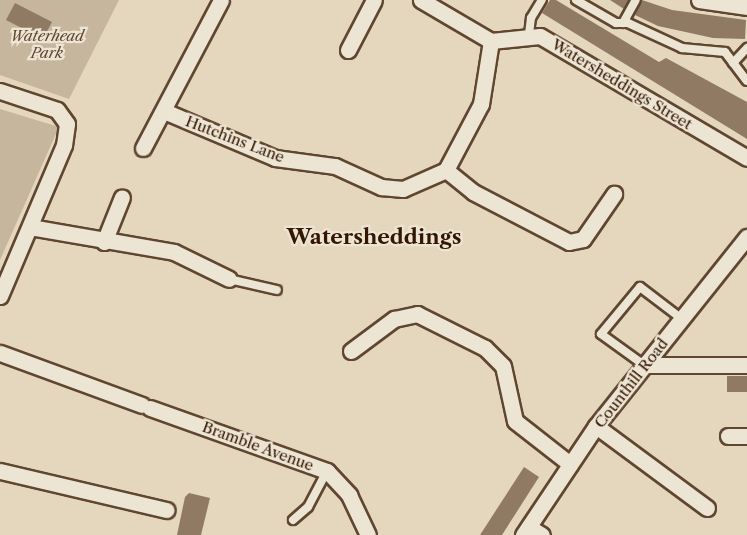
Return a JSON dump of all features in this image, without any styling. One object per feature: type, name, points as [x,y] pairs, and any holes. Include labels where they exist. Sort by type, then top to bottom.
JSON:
[{"type":"street","points":[[143,148],[221,0]]},
{"type":"street","points":[[348,50],[374,0]]},
{"type":"street","points":[[421,0],[491,40],[529,34]]},
{"type":"street","points":[[699,0],[719,1],[747,8]]},
{"type":"street","name":"Watersheddings Street","points":[[529,34],[540,36],[747,158]]},
{"type":"street","points":[[491,40],[481,104],[447,170],[472,192],[569,242],[583,239],[614,194]]},
{"type":"street","points":[[0,91],[63,113],[68,124],[64,145],[0,296]]},
{"type":"street","name":"Hutchins Lane","points":[[164,111],[275,158],[335,166],[381,187],[403,189],[447,170]]},
{"type":"street","points":[[104,242],[122,197]]},
{"type":"street","points":[[30,227],[104,242],[174,252],[229,279]]},
{"type":"street","name":"Counthill Road","points":[[526,531],[596,426],[747,237]]},
{"type":"street","points":[[351,351],[394,320],[417,314],[485,348],[503,366],[515,422],[570,464]]},
{"type":"street","name":"Bramble Avenue","points":[[0,353],[327,471],[349,495],[368,535]]},
{"type":"street","points":[[644,365],[747,365]]},
{"type":"street","points":[[596,426],[707,508]]},
{"type":"street","points":[[728,436],[747,436]]},
{"type":"street","points":[[0,471],[166,510]]},
{"type":"street","points":[[526,531],[543,535]]},
{"type":"lane","points":[[529,34],[531,18],[542,0]]},
{"type":"lane","points":[[576,0],[616,24],[623,23],[682,48],[725,52],[747,81]]},
{"type":"lane","points":[[623,23],[636,0]]},
{"type":"lane","points":[[733,63],[747,48]]},
{"type":"lane","points":[[229,279],[277,290]]},
{"type":"lane","points":[[644,365],[601,334],[640,287],[682,319]]},
{"type":"lane","points":[[292,520],[308,507],[327,471]]},
{"type":"green space","name":"Waterhead Park","points":[[0,0],[119,0],[69,99],[0,75]]},
{"type":"green space","points":[[0,109],[59,127],[0,260]]},
{"type":"building","points":[[550,0],[556,0],[659,62],[666,58],[747,102],[747,139],[542,13]]},
{"type":"building","points":[[610,0],[629,0],[624,9]]},
{"type":"building","points":[[642,0],[672,10],[746,20],[745,39],[713,38],[658,26],[635,15]]},
{"type":"building","points":[[15,3],[52,22],[43,39],[6,20]]},
{"type":"building","points":[[727,376],[747,376],[747,392],[727,392]]},
{"type":"building","points":[[524,467],[539,477],[502,535],[480,535]]},
{"type":"building","points":[[189,493],[210,498],[201,535],[177,535],[185,497]]},
{"type":"district","name":"Watersheddings","points":[[374,237]]}]
